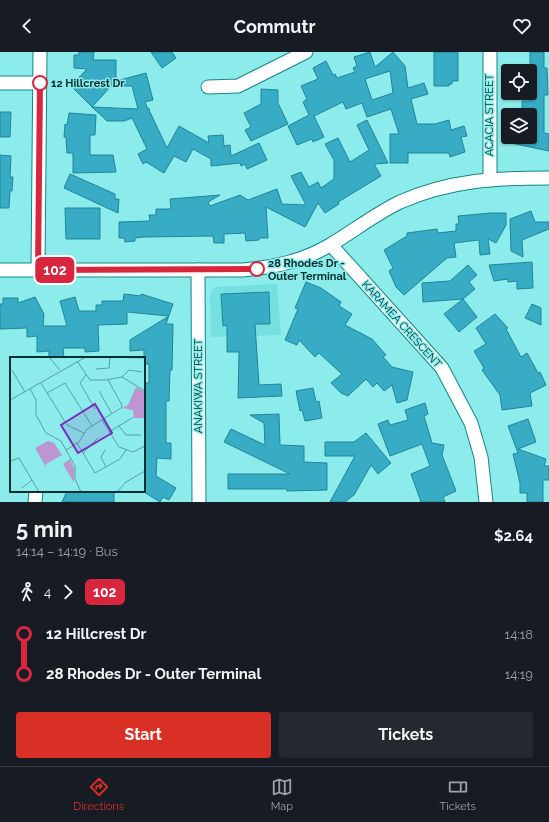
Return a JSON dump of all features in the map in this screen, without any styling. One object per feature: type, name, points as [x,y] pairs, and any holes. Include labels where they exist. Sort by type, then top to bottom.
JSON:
[{"type":"street","points":[[38,270],[40,52]]},
{"type":"street","points":[[208,88],[238,86],[306,52]]},
{"type":"street","name":"ACACIA STREET","points":[[490,52],[490,179]]},
{"type":"street","points":[[0,83],[40,83]]},
{"type":"street","points":[[0,270],[244,270],[271,268],[310,256],[331,245],[380,212],[429,191],[490,179],[549,178]]},
{"type":"street","name":"KARAMEA CRESCENT","points":[[331,245],[442,368],[471,423],[481,457],[486,502]]},
{"type":"street","name":"ANAKIWA STREET","points":[[198,270],[199,502]]},
{"type":"street","points":[[35,502],[36,492]]},
{"type":"shaded area","points":[[277,284],[281,335],[211,337],[210,294],[214,287]]},
{"type":"building","points":[[79,52],[94,52],[93,60],[116,60],[116,81],[146,73],[153,100],[145,102],[148,109],[150,109],[149,110],[167,148],[179,126],[209,143],[208,136],[223,135],[224,146],[230,145],[231,156],[259,143],[267,160],[247,169],[245,164],[241,166],[240,163],[211,166],[211,159],[193,149],[186,162],[174,156],[164,173],[146,162],[143,164],[138,154],[147,149],[132,118],[124,121],[107,121],[92,107],[71,86],[87,69],[74,68],[74,55],[79,55]],"holes":[[[111,86],[132,86],[138,109],[92,107]]]},
{"type":"building","points":[[151,52],[172,52],[176,58],[162,68]]},
{"type":"building","points":[[370,52],[375,67],[393,52],[405,66],[408,88],[424,83],[428,94],[411,99],[417,124],[435,124],[449,120],[451,130],[464,126],[467,136],[461,137],[465,152],[450,157],[449,153],[408,153],[408,163],[390,163],[390,134],[399,134],[391,109],[367,117],[362,103],[346,109],[343,102],[314,116],[324,137],[313,142],[312,139],[297,145],[288,126],[309,115],[303,102],[307,99],[301,86],[318,79],[313,68],[326,61],[333,75],[335,74],[337,78],[355,72],[353,68],[357,66],[354,57]],"holes":[[[390,71],[393,93],[372,100],[365,79]]]},
{"type":"building","points":[[434,52],[458,52],[458,81],[452,81],[452,84],[449,84],[449,86],[434,86]]},
{"type":"building","points":[[530,52],[544,52],[544,68],[547,68],[548,95],[544,95],[544,133],[549,134],[549,151],[516,144],[537,144],[537,108],[522,108],[522,101],[537,100],[537,64],[530,64]]},
{"type":"building","points":[[261,89],[278,90],[278,103],[288,124],[251,141],[245,130],[251,127],[244,113],[261,104]]},
{"type":"building","points":[[0,112],[11,112],[10,137],[0,137]]},
{"type":"building","points":[[69,113],[96,115],[95,135],[90,135],[90,155],[113,155],[116,172],[73,173],[73,153],[67,153],[66,137],[64,137],[65,124],[67,125]]},
{"type":"building","points":[[367,120],[388,163],[374,164],[381,176],[338,202],[339,204],[325,213],[318,203],[305,227],[266,207],[268,238],[259,238],[259,240],[246,241],[245,233],[224,234],[224,243],[214,243],[213,236],[144,237],[135,238],[135,241],[125,242],[124,238],[119,238],[119,222],[150,221],[149,215],[156,215],[156,209],[171,209],[170,199],[220,195],[208,202],[210,206],[240,195],[248,200],[277,189],[282,204],[306,205],[291,176],[301,172],[309,187],[318,182],[321,188],[334,179],[334,160],[325,144],[338,138],[350,162],[369,150],[357,125]]},
{"type":"building","points":[[0,155],[11,156],[10,177],[13,177],[9,208],[0,208]]},
{"type":"building","points":[[70,174],[115,194],[115,199],[119,199],[118,213],[64,188]]},
{"type":"building","points":[[65,208],[100,208],[100,239],[66,239]]},
{"type":"building","points":[[531,211],[535,222],[549,222],[549,229],[522,240],[523,257],[511,251],[510,219]]},
{"type":"building","points":[[506,213],[506,225],[496,243],[488,239],[490,254],[480,255],[479,240],[454,243],[456,257],[447,258],[404,295],[396,287],[389,271],[393,268],[384,250],[407,236],[407,233],[437,229],[438,233],[456,231],[456,224],[459,224],[458,216]]},
{"type":"building","points":[[532,262],[533,288],[517,289],[517,281],[508,282],[508,279],[494,281],[489,265]]},
{"type":"building","points":[[468,265],[477,275],[469,282],[475,289],[463,299],[423,302],[422,283],[450,281]]},
{"type":"building","points":[[306,282],[321,288],[341,302],[339,306],[352,314],[345,325],[372,339],[386,355],[383,357],[392,367],[413,372],[407,400],[397,403],[392,385],[384,391],[377,383],[373,387],[366,379],[348,396],[341,393],[331,383],[342,374],[319,353],[315,357],[299,340],[297,345],[285,340],[298,309],[295,308]]},
{"type":"building","points":[[269,292],[270,324],[255,324],[259,385],[281,384],[282,396],[238,398],[239,352],[227,352],[227,325],[223,326],[221,294]]},
{"type":"building","points":[[124,294],[141,296],[141,294],[173,304],[169,316],[127,312],[127,324],[98,325],[99,351],[85,352],[85,348],[63,348],[64,357],[49,357],[49,351],[37,352],[37,336],[27,337],[27,328],[0,329],[0,304],[3,304],[3,298],[18,298],[18,303],[35,297],[44,314],[43,326],[67,326],[60,301],[75,297],[79,311],[96,311],[96,305],[102,305],[102,301],[123,301]]},
{"type":"building","points":[[463,299],[477,317],[459,332],[444,314]]},
{"type":"building","points":[[532,304],[541,308],[541,325],[525,318]]},
{"type":"building","points":[[495,314],[508,328],[506,329],[521,357],[527,353],[538,373],[540,372],[546,385],[530,393],[532,406],[502,410],[500,395],[482,370],[484,368],[474,351],[486,344],[476,328]]},
{"type":"building","points":[[169,316],[166,324],[173,324],[172,370],[170,370],[169,401],[166,401],[166,443],[171,443],[171,459],[157,458],[156,476],[176,488],[169,500],[163,497],[160,502],[144,492],[145,383],[149,383],[149,364],[145,364],[144,350],[130,351],[130,340]]},
{"type":"building","points":[[313,388],[316,402],[319,401],[322,418],[305,421],[302,410],[300,411],[296,391]]},
{"type":"building","points":[[425,403],[428,414],[424,416],[432,443],[444,445],[442,455],[456,491],[443,497],[445,502],[421,502],[411,474],[430,466],[422,444],[390,456],[378,424],[388,420],[390,425],[408,420],[405,410]]},
{"type":"building","points":[[279,414],[280,445],[304,446],[304,462],[327,463],[327,490],[287,491],[287,489],[228,489],[228,474],[290,474],[224,442],[231,429],[265,445],[264,423],[250,415]]},
{"type":"building","points":[[528,419],[536,442],[518,449],[546,459],[544,466],[549,466],[549,480],[543,480],[543,502],[527,502],[527,493],[520,493],[520,483],[513,454],[518,453],[508,426]]},
{"type":"building","points":[[366,433],[391,463],[378,474],[371,465],[354,495],[345,502],[330,502],[355,456],[325,456],[325,442],[354,442]]},
{"type":"building","points":[[67,492],[114,492],[114,502],[62,502]]},
{"type":"bus line","name":"102","points":[[40,83],[38,270],[257,269]]},
{"type":"place","name":"12 Hillcrest Dr","points":[[40,83]]},
{"type":"place","name":"28 Rhodes Dr - Outer Terminal","points":[[257,269]]}]
